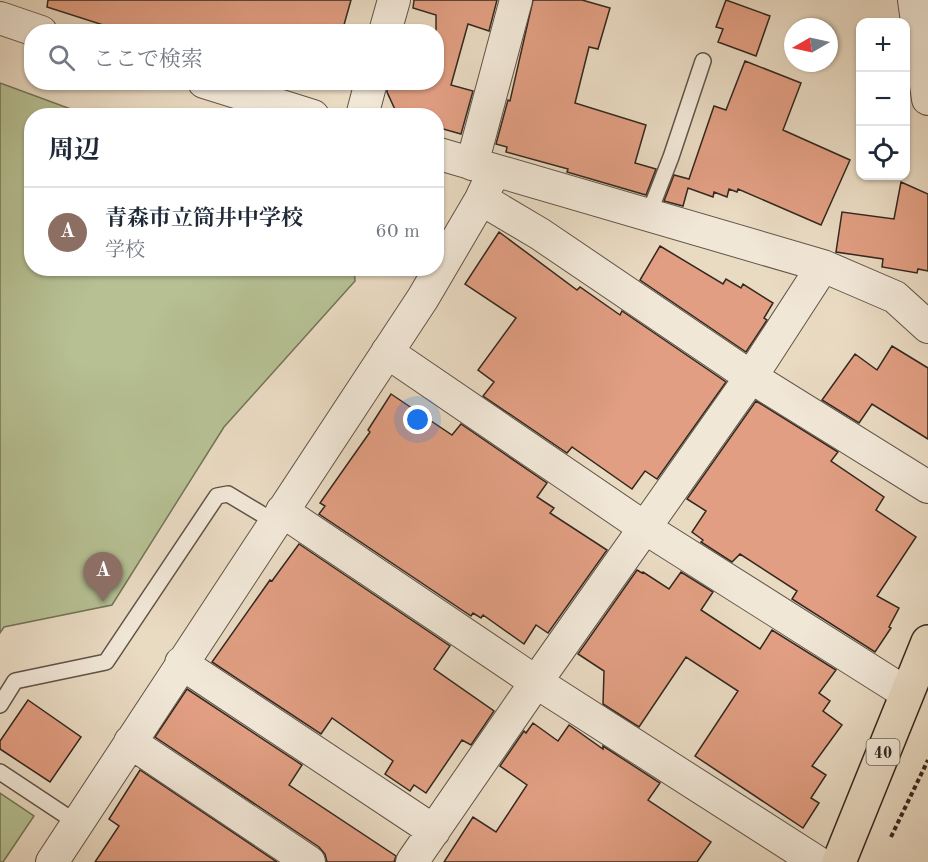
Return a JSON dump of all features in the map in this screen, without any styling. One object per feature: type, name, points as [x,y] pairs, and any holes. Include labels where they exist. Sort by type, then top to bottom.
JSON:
[{"type":"main road","name":"40","points":[[839,862],[928,642]]},
{"type":"street","points":[[387,24],[394,0]]},
{"type":"street","points":[[444,262],[481,199],[483,167],[516,0]]},
{"type":"street","points":[[914,0],[928,99]]},
{"type":"street","points":[[0,18],[24,26]]},
{"type":"street","points":[[230,90],[288,108]]},
{"type":"street","points":[[364,108],[369,90]]},
{"type":"street","points":[[444,155],[823,266],[896,297],[928,327]]},
{"type":"street","points":[[481,199],[540,234],[751,377],[928,487]]},
{"type":"street","points":[[412,862],[751,377],[823,266]]},
{"type":"street","points":[[52,862],[436,276]]},
{"type":"street","points":[[387,352],[645,528],[906,693]]},
{"type":"street","points":[[278,517],[817,862]]},
{"type":"street","points":[[181,663],[434,831]]},
{"type":"street","points":[[130,742],[309,862]]},
{"type":"lane","points":[[648,216],[703,61]]},
{"type":"lane","points":[[0,705],[15,681],[106,662],[217,496],[228,494],[278,517]]},
{"type":"lane","points":[[0,772],[77,823]]},
{"type":"path","points":[[889,842],[928,760]]},
{"type":"green space","points":[[0,83],[68,108],[24,108],[24,276],[355,276],[355,281],[224,427],[112,605],[4,627],[0,633]]},
{"type":"green space","points":[[0,793],[34,816],[3,862],[0,862]]},
{"type":"building","points":[[48,0],[351,0],[344,24],[100,24],[47,7]]},
{"type":"building","points":[[414,0],[497,0],[489,31],[468,24],[451,85],[473,91],[461,134],[444,129],[444,108],[394,108],[387,92],[387,90],[444,90],[444,24],[436,24],[436,15],[413,8]]},
{"type":"building","points":[[533,0],[582,0],[610,8],[598,49],[589,47],[575,103],[646,125],[635,163],[656,169],[646,195],[567,172],[568,169],[506,152],[507,147],[496,144],[508,100],[510,101]]},
{"type":"building","points":[[726,0],[770,16],[756,56],[718,42],[723,29],[716,27]]},
{"type":"building","points":[[745,61],[801,83],[783,130],[850,160],[821,225],[738,189],[737,192],[729,189],[727,197],[714,192],[713,197],[688,188],[683,206],[664,201],[674,175],[689,179],[714,106],[726,110]]},
{"type":"building","points":[[901,182],[928,194],[928,271],[918,269],[917,273],[882,267],[883,259],[836,252],[842,212],[894,219]]},
{"type":"building","points":[[499,232],[577,290],[580,287],[620,315],[622,311],[726,382],[657,479],[645,471],[632,489],[572,447],[567,453],[483,396],[494,382],[478,370],[516,318],[465,284]]},
{"type":"building","points":[[660,246],[723,284],[726,279],[741,288],[743,284],[773,303],[764,318],[767,320],[746,352],[640,280]]},
{"type":"building","points":[[892,346],[928,368],[928,439],[872,404],[859,423],[822,400],[855,354],[877,370]]},
{"type":"building","points":[[391,394],[452,435],[461,424],[547,483],[537,497],[554,508],[550,513],[607,550],[548,633],[536,625],[524,644],[483,615],[481,618],[473,613],[471,616],[319,514],[325,506],[320,503],[370,432],[368,430]]},
{"type":"building","points":[[756,401],[838,452],[831,461],[884,497],[876,510],[916,537],[877,596],[899,608],[889,627],[891,628],[875,652],[792,599],[797,591],[740,554],[732,562],[701,542],[703,540],[692,532],[706,511],[687,499]]},
{"type":"building","points":[[299,544],[450,646],[434,669],[494,711],[471,745],[462,740],[426,793],[414,785],[410,791],[385,774],[393,761],[332,718],[321,734],[212,662],[270,580],[272,581]]},
{"type":"building","points":[[637,570],[669,589],[681,572],[713,592],[701,610],[760,649],[772,630],[836,670],[819,693],[830,701],[823,711],[842,725],[812,766],[826,775],[811,798],[819,803],[803,828],[695,756],[738,691],[686,657],[639,727],[603,704],[604,671],[578,654]]},
{"type":"building","points":[[187,689],[302,765],[289,785],[396,856],[394,862],[327,862],[325,854],[319,847],[155,737]]},
{"type":"building","points":[[28,700],[81,737],[50,782],[0,749],[0,741]]},
{"type":"building","points":[[533,723],[558,741],[569,725],[603,749],[603,746],[660,783],[648,800],[711,842],[697,862],[444,862],[473,817],[496,832],[527,785],[500,766],[524,731],[526,733]]},
{"type":"building","points":[[140,770],[277,862],[95,862],[119,826],[109,819]]},
{"type":"place","name":"青森市立筒井中学校","points":[[103,602]]}]
